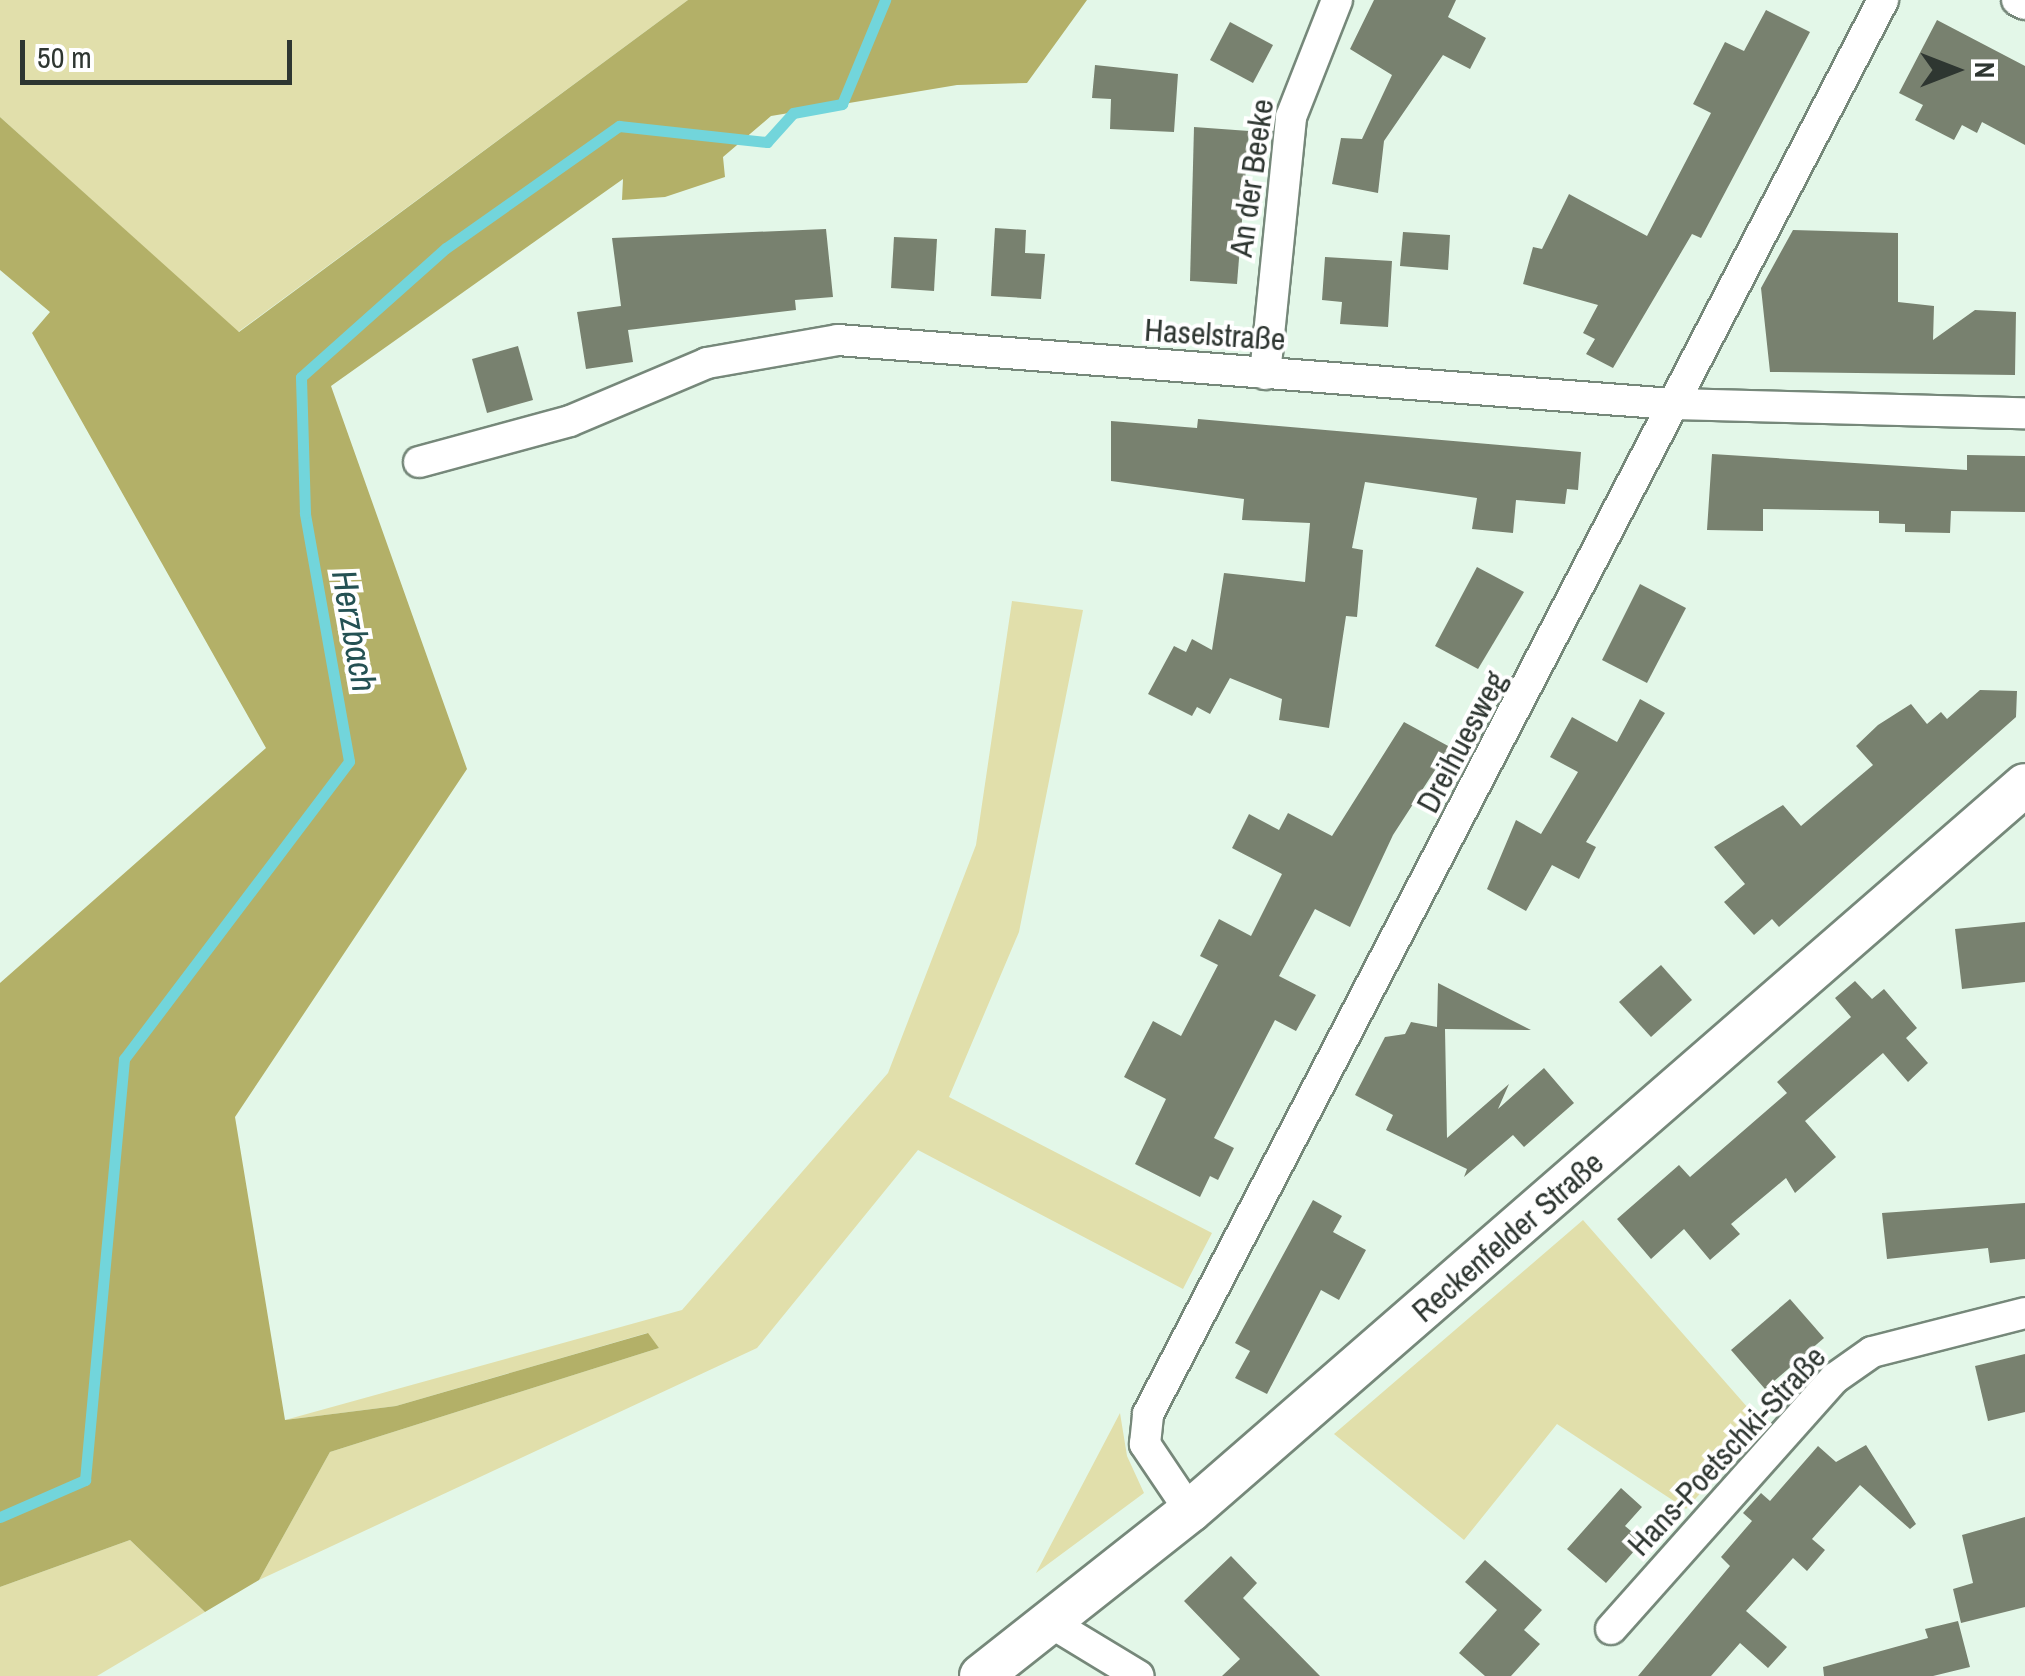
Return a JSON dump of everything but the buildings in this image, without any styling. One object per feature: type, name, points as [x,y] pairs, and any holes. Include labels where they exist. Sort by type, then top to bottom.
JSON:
[{"type":"street","name":"An der Beeke","points":[[1265,374],[1291,117],[1337,0]]},
{"type":"street","name":"Dreihuesweg","points":[[1190,1511],[1146,1444],[1148,1414],[1637,484],[1671,404],[1883,0]]},
{"type":"street","points":[[2017,0],[2025,4]]},
{"type":"street","name":"Haselstraße","points":[[418,462],[570,421],[707,363],[838,340],[1671,404],[2025,413]]},
{"type":"street","name":"Reckenfelder Straße","points":[[981,1676],[1053,1624],[1190,1511],[2025,785]]},
{"type":"street","name":"Hans-Poetschki-Straße","points":[[1611,1629],[1834,1378],[1872,1352],[2025,1313]]},
{"type":"street","points":[[1053,1624],[1139,1676]]},
{"type":"shaded area","points":[[0,0],[688,0],[238,332],[0,117]]},
{"type":"shaded area","points":[[688,0],[1087,0],[1027,83],[957,85],[771,116],[723,157],[725,177],[665,197],[622,200],[623,179],[331,386],[467,769],[235,1117],[285,1420],[396,1406],[648,1333],[659,1348],[330,1452],[259,1580],[205,1612],[130,1540],[0,1587],[0,983],[266,748],[32,333],[50,312],[0,270],[0,117],[239,332]]},
{"type":"shaded area","points":[[1012,601],[1083,610],[1019,932],[949,1097],[1212,1233],[1183,1289],[918,1150],[757,1348],[259,1580],[330,1452],[659,1348],[647,1333],[396,1406],[285,1420],[682,1310],[888,1073],[976,845]]},
{"type":"shaded area","points":[[1583,1220],[1763,1425],[1686,1509],[1557,1424],[1464,1540],[1334,1434]]},
{"type":"shaded area","points":[[1120,1413],[1127,1456],[1144,1493],[1036,1573]]},
{"type":"shaded area","points":[[130,1540],[205,1612],[97,1676],[0,1676],[0,1587]]},
{"type":"waterway","name":"Herzbach","points":[[0,1517],[85,1480],[124,1059],[349,761],[305,513],[301,377],[446,248],[619,126],[767,142],[793,113],[842,104],[885,0]]}]
